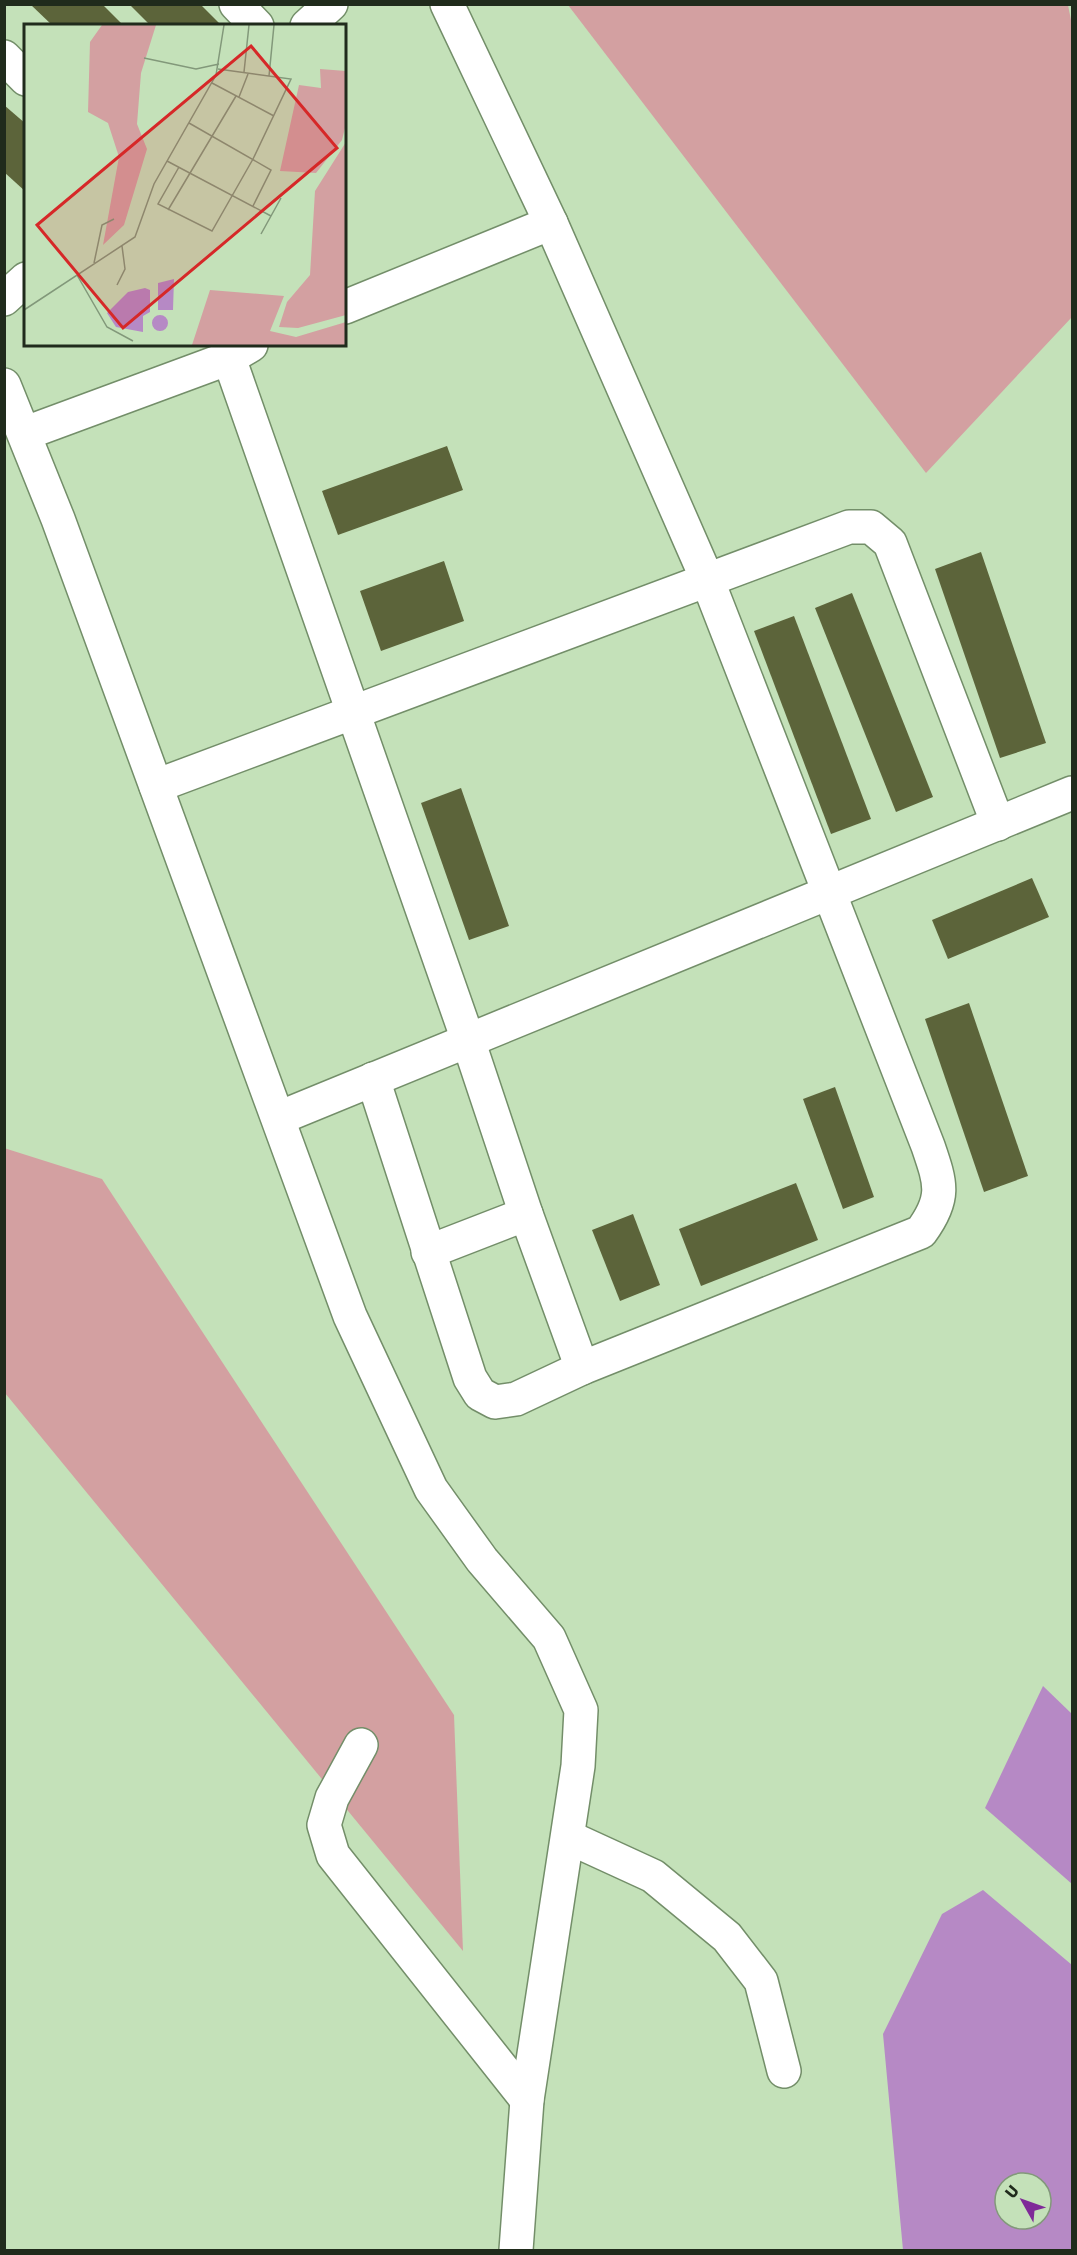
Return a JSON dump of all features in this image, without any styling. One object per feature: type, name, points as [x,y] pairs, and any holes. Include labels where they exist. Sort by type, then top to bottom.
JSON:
[{"type":"street","points":[[236,4],[254,24]]},
{"type":"street","points":[[309,24],[331,4]]},
{"type":"street","points":[[373,1079],[465,1364],[480,1394],[495,1402],[516,1399],[582,1368],[921,1232],[939,1204],[937,1172],[707,579],[551,223],[447,4]]},
{"type":"street","points":[[4,57],[24,77]]},
{"type":"street","points":[[346,306],[551,223]]},
{"type":"street","points":[[4,299],[24,281]]},
{"type":"street","points":[[26,433],[240,351],[352,713],[468,1040],[526,1215],[582,1368]]},
{"type":"street","points":[[4,385],[26,433],[350,1316],[431,1489],[482,1560],[549,1638],[567,1674],[581,1710],[578,1766],[527,2100],[516,2250]]},
{"type":"street","points":[[156,786],[849,527],[872,527],[890,543],[998,824]]},
{"type":"street","points":[[279,1118],[1072,793]]},
{"type":"street","points":[[428,1252],[526,1215]]},
{"type":"street","points":[[361,1745],[332,1798],[324,1825],[333,1855],[527,2100]]},
{"type":"street","points":[[568,1837],[653,1876],[727,1937],[761,1981],[784,2071]]},
{"type":"shaded area","points":[[568,5],[1068,5],[1072,25],[1072,317],[926,473]]},
{"type":"shaded area","points":[[4,1148],[102,1179],[454,1715],[463,1951],[5,1393]]},
{"type":"shaded area","points":[[1043,1686],[1072,1714],[1072,1884],[985,1808]]},
{"type":"shaded area","points":[[983,1890],[1072,1965],[1072,2250],[903,2250],[883,2034],[942,1914]]},
{"type":"building","points":[[30,4],[102,4],[122,24],[51,24]]},
{"type":"building","points":[[129,4],[200,4],[220,24],[149,24]]},
{"type":"building","points":[[4,105],[24,122],[24,190],[4,172]]},
{"type":"building","points":[[447,446],[463,490],[338,535],[322,491]]},
{"type":"building","points":[[981,552],[1046,743],[1000,758],[935,569]]},
{"type":"building","points":[[444,561],[464,621],[381,651],[360,591]]},
{"type":"building","points":[[852,593],[933,797],[896,812],[815,608]]},
{"type":"building","points":[[794,616],[871,819],[831,834],[754,631]]},
{"type":"building","points":[[461,788],[509,926],[469,940],[421,803]]},
{"type":"building","points":[[1032,878],[1049,917],[948,959],[932,920]]},
{"type":"building","points":[[969,1003],[1028,1176],[984,1192],[925,1019]]},
{"type":"building","points":[[835,1087],[874,1197],[843,1209],[803,1099]]},
{"type":"building","points":[[796,1183],[818,1240],[701,1286],[679,1229]]},
{"type":"building","points":[[633,1214],[660,1285],[620,1301],[592,1230]]}]
